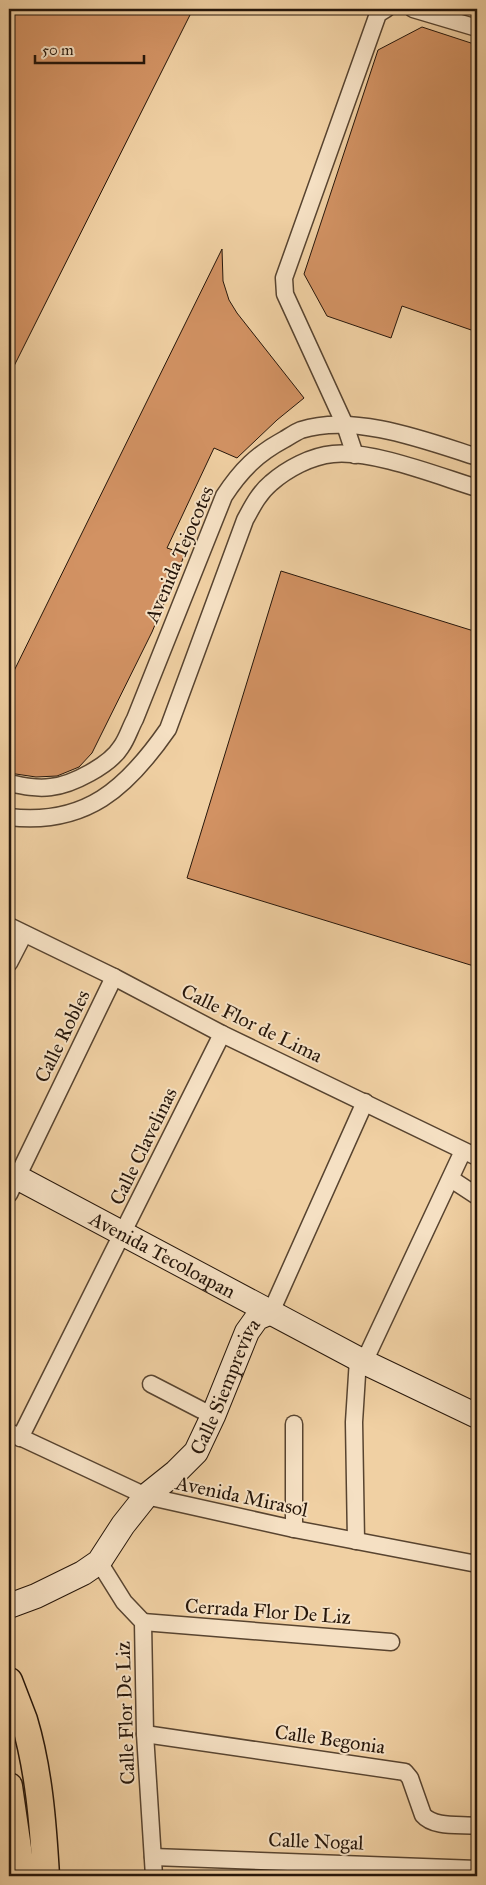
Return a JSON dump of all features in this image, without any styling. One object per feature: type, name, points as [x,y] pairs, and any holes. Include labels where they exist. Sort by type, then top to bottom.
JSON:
[{"type":"main road","points":[[9,1681],[24,1721],[37,1781],[44,1837],[46,1876]]},
{"type":"main road","points":[[9,1786],[22,1876]]},
{"type":"street","points":[[355,454],[345,425],[285,294],[284,278],[378,14],[386,9]]},
{"type":"street","points":[[413,9],[477,28]]},
{"type":"street","name":"Avenida Tejocotes","points":[[9,783],[31,788],[53,787],[99,768],[121,748],[135,719],[224,496],[237,476],[254,459],[277,443],[301,430],[345,425],[397,432],[477,458]]},
{"type":"street","points":[[9,817],[50,817],[72,813],[92,805],[131,777],[151,753],[168,729],[245,520],[256,500],[271,483],[291,469],[311,459],[333,454],[355,454],[391,461],[477,488]]},
{"type":"street","name":"Calle Flor de Lima","points":[[9,926],[114,977],[222,1034],[470,1154]]},
{"type":"street","points":[[9,963],[24,934]]},
{"type":"street","name":"Calle Robles","points":[[11,1181],[114,977]]},
{"type":"street","name":"Calle Clavelinas","points":[[14,1435],[123,1235],[222,1034]]},
{"type":"street","name":"Calle Siempreviva","points":[[9,1606],[36,1596],[99,1562],[123,1525],[146,1496],[176,1472],[196,1452],[213,1416],[247,1332],[257,1318],[271,1312],[364,1102]]},
{"type":"street","points":[[356,1542],[354,1422],[361,1361],[451,1179],[470,1154]]},
{"type":"street","points":[[451,1179],[477,1196]]},
{"type":"street","name":"Avenida Tecoloapan","points":[[11,1181],[123,1235],[361,1361],[477,1416]]},
{"type":"street","points":[[151,1384],[213,1416]]},
{"type":"street","points":[[294,1424],[294,1529]]},
{"type":"street","name":"Avenida Mirasol","points":[[14,1435],[146,1496],[356,1542],[477,1564]]},
{"type":"street","name":"Calle Flor De Liz","points":[[99,1562],[124,1602],[143,1622],[145,1734],[154,1876]]},
{"type":"street","name":"Cerrada Flor De Liz","points":[[143,1622],[391,1642]]},
{"type":"street","name":"Calle Begonia","points":[[145,1734],[405,1772],[410,1778],[426,1819],[433,1822],[477,1826]]},
{"type":"street","name":"Calle Nogal","points":[[153,1856],[477,1869]]},
{"type":"building","points":[[9,9],[193,9],[9,376]]},
{"type":"building","points":[[422,27],[477,45],[477,332],[402,306],[391,338],[327,316],[304,274],[378,50]]},
{"type":"building","points":[[222,249],[223,281],[229,300],[237,313],[304,398],[277,420],[237,458],[214,448],[167,548],[185,554],[152,632],[92,753],[79,767],[57,776],[36,777],[9,773],[9,681]]},
{"type":"building","points":[[281,571],[477,632],[477,967],[187,878]]}]
